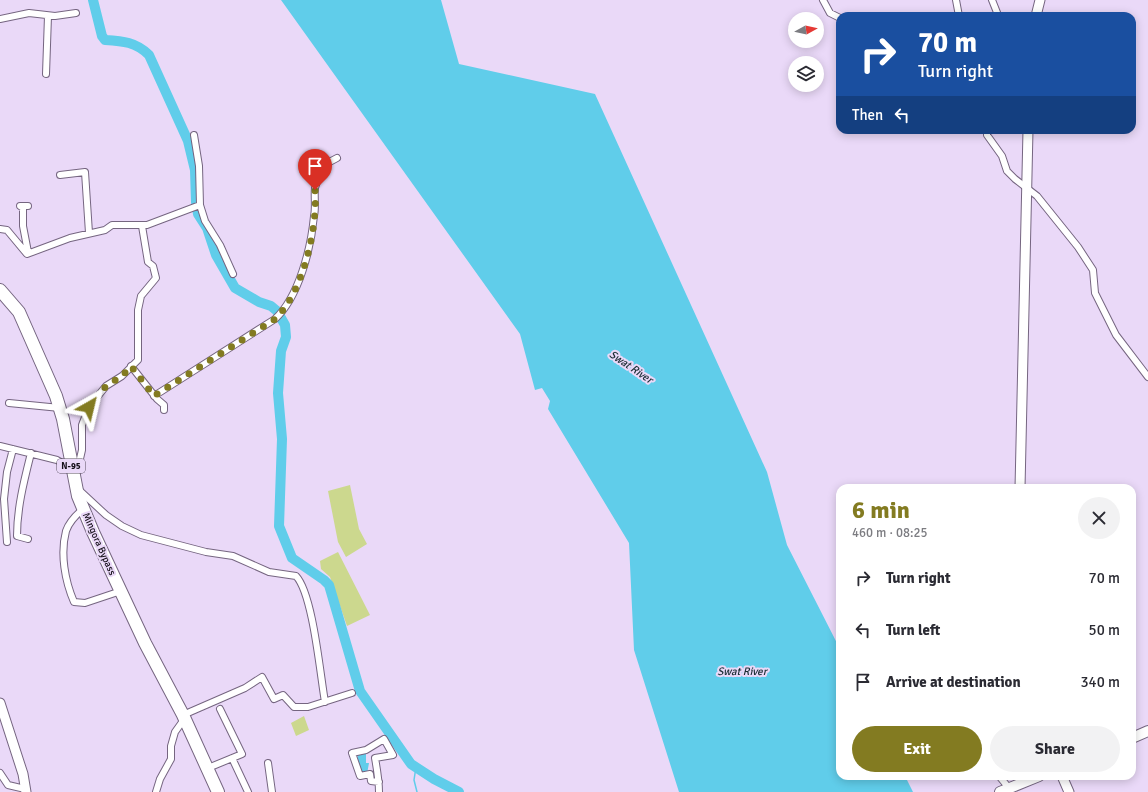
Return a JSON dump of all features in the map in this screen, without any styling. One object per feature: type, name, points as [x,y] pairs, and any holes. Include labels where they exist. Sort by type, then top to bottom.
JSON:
[{"type":"highway","name":"Mingora Bypass","points":[[0,290],[19,312],[27,327],[60,408],[76,488],[83,509],[145,643],[184,716],[218,792]]},
{"type":"main road","points":[[1037,12],[1040,0]]},
{"type":"main road","points":[[1020,484],[1028,134]]},
{"type":"main road","points":[[0,703],[26,790]]},
{"type":"main road","points":[[1136,736],[1148,731]]},
{"type":"main road","points":[[1004,790],[1029,780]]},
{"type":"main road","points":[[1064,780],[1069,792]]},
{"type":"street","points":[[822,0],[830,13],[836,16]]},
{"type":"street","points":[[956,0],[958,12]]},
{"type":"street","points":[[992,0],[997,12]]},
{"type":"street","points":[[0,19],[30,13],[48,16],[76,13]]},
{"type":"street","points":[[46,74],[48,16]]},
{"type":"street","points":[[988,134],[1002,156],[1007,170],[1037,196],[1074,241],[1093,270],[1095,293],[1116,335],[1148,377]]},
{"type":"street","points":[[194,135],[199,166],[200,205],[205,221],[216,238],[233,274]]},
{"type":"street","points":[[154,396],[275,319],[284,311],[299,279],[312,232],[316,203],[315,190],[320,167],[337,158]]},
{"type":"street","points":[[60,176],[85,172],[88,198],[89,233]]},
{"type":"street","points":[[0,229],[7,230],[27,254],[89,233],[105,230],[112,225],[142,226],[200,205]]},
{"type":"street","points":[[28,206],[20,206],[23,208],[23,226],[28,252]]},
{"type":"street","points":[[0,446],[57,460],[72,468],[79,463],[82,450],[82,425],[89,407],[106,386],[122,376],[138,360],[140,323],[138,310],[141,296],[156,278],[153,266],[148,262],[142,226]]},
{"type":"street","points":[[131,366],[154,396],[164,405],[164,410]]},
{"type":"street","points":[[9,403],[60,408]]},
{"type":"street","points":[[7,542],[4,499],[7,472],[12,448]]},
{"type":"street","points":[[28,539],[17,536],[17,520],[21,490],[30,453]]},
{"type":"street","points":[[76,488],[106,515],[122,526],[141,535],[206,552],[233,556],[269,572],[296,576],[304,592],[311,617],[324,702]]},
{"type":"street","points":[[83,509],[73,519],[66,531],[64,547],[64,561],[74,602],[85,603],[121,591]]},
{"type":"street","points":[[156,792],[160,779],[172,760],[171,746],[175,732],[184,716],[239,690],[262,677],[274,699],[284,695],[294,707],[308,707],[352,693]]},
{"type":"street","points":[[208,768],[242,754],[220,709]]},
{"type":"street","points":[[379,782],[371,781],[370,774],[360,776],[352,754],[366,750],[384,739],[393,755],[375,758],[379,782],[379,792]]},
{"type":"street","points":[[232,758],[248,792]]},
{"type":"street","points":[[268,763],[272,792]]},
{"type":"street","points":[[0,773],[8,785],[26,790]]},
{"type":"street","points":[[1000,780],[1004,790]]},
{"type":"green space","points":[[350,485],[359,529],[367,544],[346,557],[338,542],[328,491]]},
{"type":"green space","points":[[338,552],[370,615],[347,626],[330,577],[321,569],[320,561]]},
{"type":"green space","points":[[304,716],[309,730],[296,736],[291,723]]},
{"type":"water","name":"Swat River","points":[[281,0],[441,0],[459,64],[595,94],[767,472],[787,545],[836,641],[836,780],[907,780],[913,792],[679,792],[634,650],[629,543],[548,409],[550,401],[542,388],[535,390],[520,334]]},
{"type":"water","points":[[366,752],[366,763],[369,763],[367,774],[361,774],[357,754]]},
{"type":"waterway","points":[[93,0],[102,36],[105,40],[129,43],[139,47],[149,55],[188,141],[195,170],[198,214],[207,228],[216,255],[235,288],[259,302],[271,306],[277,311],[285,325],[286,337],[281,351],[278,393],[282,439],[279,526],[292,558],[329,585],[360,691],[411,764],[434,779],[459,792]]},
{"type":"waterway","points":[[416,767],[414,780],[417,792]]},
{"type":"route","points":[[89,407],[106,386],[122,376],[131,366],[154,396],[275,319],[284,311],[299,279],[312,232],[316,203],[315,190]]}]
